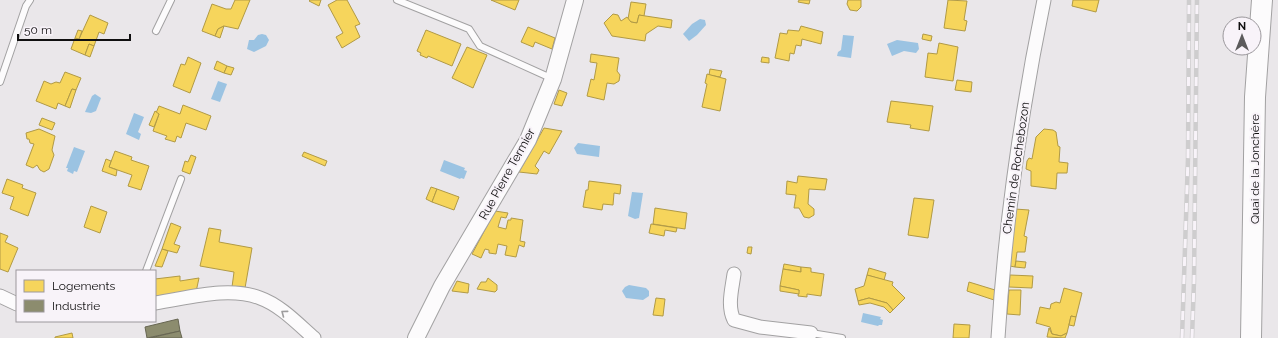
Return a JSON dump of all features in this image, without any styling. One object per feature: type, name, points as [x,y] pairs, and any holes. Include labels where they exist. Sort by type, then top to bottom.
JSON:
[{"type":"main road","name":"Quai de la Jonchère","points":[[1252,338],[1255,97],[1262,0]]},
{"type":"street","name":"Rue Pierre Termier","points":[[416,338],[442,286],[528,140],[553,79],[575,0]]},
{"type":"street","name":"Chemin de Rochebozon","points":[[998,338],[1002,276],[1011,188],[1044,0]]},
{"type":"street","points":[[734,274],[730,313],[734,320],[760,327],[811,333]]},
{"type":"street","points":[[156,303],[235,291],[261,298],[284,312],[314,338]]},
{"type":"street","points":[[0,296],[16,304]]},
{"type":"lane","points":[[0,82],[26,6],[30,0]]},
{"type":"lane","points":[[156,31],[171,0]]},
{"type":"lane","points":[[397,0],[469,29],[480,46],[553,79]]},
{"type":"lane","points":[[146,270],[181,179]]},
{"type":"lane","points":[[811,333],[842,338]]},
{"type":"water","points":[[700,19],[705,20],[706,25],[689,41],[683,34],[692,24]]},
{"type":"water","points":[[258,35],[266,35],[269,40],[266,46],[254,52],[247,49],[249,40],[254,40]]},
{"type":"water","points":[[843,35],[854,36],[851,58],[837,56],[838,52],[841,50]]},
{"type":"water","points":[[897,40],[918,43],[919,49],[916,53],[904,51],[892,56],[887,44]]},
{"type":"water","points":[[218,81],[227,84],[220,102],[211,99]]},
{"type":"water","points":[[95,94],[101,98],[96,111],[91,113],[85,112],[92,96]]},
{"type":"water","points":[[134,113],[144,117],[138,132],[141,134],[139,140],[126,134]]},
{"type":"water","points":[[578,143],[600,146],[599,157],[577,154],[574,148]]},
{"type":"water","points":[[74,147],[85,151],[77,172],[74,171],[73,174],[67,171],[68,168],[66,168]]},
{"type":"water","points":[[444,160],[465,168],[464,170],[467,171],[464,179],[460,179],[440,171]]},
{"type":"water","points":[[632,192],[643,193],[639,218],[635,219],[628,216]]},
{"type":"water","points":[[629,285],[646,288],[649,291],[649,296],[643,300],[626,298],[622,291]]},
{"type":"water","points":[[863,313],[881,317],[880,319],[883,320],[882,325],[878,326],[861,322]]},
{"type":"building: Logements","points":[[235,0],[250,0],[238,29],[224,26],[218,29],[215,36],[202,31],[212,4],[226,9],[231,9]]},
{"type":"building: Logements","points":[[321,0],[319,6],[309,1]]},
{"type":"building: Logements","points":[[337,0],[347,0],[360,24],[355,26],[360,37],[342,48],[336,37],[343,33],[328,5]]},
{"type":"building: Logements","points":[[491,0],[519,0],[515,10]]},
{"type":"building: Logements","points":[[799,0],[810,0],[809,4],[798,2]]},
{"type":"building: Logements","points":[[848,0],[861,0],[861,7],[857,11],[850,10],[847,4]]},
{"type":"building: Logements","points":[[948,0],[967,1],[964,20],[967,21],[965,31],[944,28]]},
{"type":"building: Logements","points":[[1073,0],[1099,0],[1096,12],[1072,6]]},
{"type":"building: Logements","points":[[631,2],[646,4],[644,16],[639,15],[637,23],[631,22],[628,19]]},
{"type":"building: Logements","points":[[613,14],[618,15],[621,21],[627,17],[631,22],[637,23],[639,15],[672,20],[671,28],[658,26],[646,34],[645,41],[612,36],[604,23]]},
{"type":"building: Logements","points":[[90,15],[108,23],[104,34],[99,32],[94,46],[89,44],[85,55],[71,49],[75,38],[79,39]]},
{"type":"building: Logements","points":[[224,26],[220,38],[215,36],[218,29]]},
{"type":"building: Logements","points":[[801,26],[823,32],[821,44],[802,39],[801,46],[796,45],[794,54],[790,53],[789,61],[775,58],[780,33],[787,34],[788,30],[799,31]]},
{"type":"building: Logements","points":[[528,27],[555,38],[552,49],[535,42],[533,47],[521,42]]},
{"type":"building: Logements","points":[[78,30],[82,31],[79,39],[75,38]]},
{"type":"building: Logements","points":[[426,30],[461,44],[452,66],[428,56],[427,58],[420,55],[421,53],[417,51]]},
{"type":"building: Logements","points":[[923,34],[932,36],[931,41],[922,39]]},
{"type":"building: Logements","points":[[939,43],[958,47],[953,81],[925,77],[928,53],[937,54]]},
{"type":"building: Logements","points":[[89,44],[94,46],[90,57],[85,55]]},
{"type":"building: Logements","points":[[467,47],[487,55],[473,88],[452,78]]},
{"type":"building: Logements","points":[[591,54],[619,58],[617,71],[620,75],[619,81],[614,84],[607,83],[604,100],[587,96],[591,79],[594,80],[597,63],[590,62]]},
{"type":"building: Logements","points":[[188,57],[201,63],[190,93],[173,86],[181,64],[185,65]]},
{"type":"building: Logements","points":[[762,57],[769,58],[769,63],[761,62]]},
{"type":"building: Logements","points":[[217,61],[227,66],[224,73],[214,69]]},
{"type":"building: Logements","points":[[227,66],[234,68],[231,75],[224,73]]},
{"type":"building: Logements","points":[[710,69],[722,71],[720,77],[709,75]]},
{"type":"building: Logements","points":[[65,72],[81,78],[76,90],[72,89],[65,106],[58,103],[56,109],[36,101],[44,81],[51,84],[56,82],[60,83]]},
{"type":"building: Logements","points":[[707,74],[726,79],[720,111],[702,107],[707,84],[705,83]]},
{"type":"building: Logements","points":[[957,80],[972,82],[971,92],[955,90]]},
{"type":"building: Logements","points":[[72,89],[76,90],[70,108],[65,106]]},
{"type":"building: Logements","points":[[559,90],[567,93],[562,106],[554,104]]},
{"type":"building: Logements","points":[[891,101],[933,106],[929,131],[910,128],[911,125],[887,122]]},
{"type":"building: Logements","points":[[183,105],[211,116],[206,130],[186,123],[181,138],[177,136],[175,142],[165,139],[167,136],[153,131],[159,114],[156,113],[159,106],[180,114]]},
{"type":"building: Logements","points":[[155,111],[159,114],[154,127],[149,125]]},
{"type":"building: Logements","points":[[42,118],[55,123],[52,130],[39,125]]},
{"type":"building: Logements","points":[[544,128],[562,131],[549,154],[544,151],[535,166],[539,170],[537,174],[519,172]]},
{"type":"building: Logements","points":[[39,129],[55,136],[52,150],[54,155],[49,169],[44,172],[40,170],[37,165],[33,168],[26,165],[34,144],[30,143],[29,139],[27,139],[26,133]]},
{"type":"building: Logements","points":[[1044,129],[1053,130],[1056,132],[1058,146],[1060,147],[1059,162],[1068,163],[1067,173],[1057,173],[1056,189],[1031,186],[1031,171],[1026,169],[1027,161],[1029,158],[1032,159],[1036,137]]},
{"type":"building: Logements","points":[[115,151],[132,157],[131,160],[149,166],[141,190],[128,186],[132,175],[109,167]]},
{"type":"building: Logements","points":[[304,152],[327,161],[325,166],[302,156]]},
{"type":"building: Logements","points":[[191,155],[196,157],[190,174],[182,171],[185,161],[188,162]]},
{"type":"building: Logements","points":[[106,159],[111,161],[109,167],[117,170],[116,176],[102,171]]},
{"type":"building: Logements","points":[[798,176],[827,179],[825,190],[809,189],[808,204],[814,209],[814,215],[809,218],[804,217],[799,208],[794,208],[796,195],[786,194],[787,181],[797,183]]},
{"type":"building: Logements","points":[[7,179],[23,185],[22,188],[36,193],[28,216],[10,209],[14,197],[2,193]]},
{"type":"building: Logements","points":[[589,181],[621,185],[620,194],[614,193],[613,205],[603,204],[602,210],[583,207]]},
{"type":"building: Logements","points":[[431,187],[437,189],[432,202],[426,199]]},
{"type":"building: Logements","points":[[437,189],[459,197],[454,210],[432,202]]},
{"type":"building: Logements","points":[[914,198],[934,200],[928,238],[908,235]]},
{"type":"building: Logements","points":[[91,206],[107,212],[100,233],[84,227]]},
{"type":"building: Logements","points":[[655,208],[687,213],[685,229],[653,224]]},
{"type":"building: Logements","points":[[1015,209],[1029,210],[1024,236],[1027,237],[1025,252],[1017,252],[1015,267],[1010,266]]},
{"type":"building: Logements","points":[[495,211],[508,213],[506,218],[501,217],[498,227],[506,229],[508,220],[511,220],[511,218],[523,220],[520,241],[525,242],[524,247],[519,245],[516,257],[505,255],[507,246],[498,244],[496,254],[489,253],[489,250],[485,249],[481,258],[472,254]]},
{"type":"building: Logements","points":[[171,223],[181,227],[174,244],[180,246],[177,253],[162,249]]},
{"type":"building: Logements","points":[[651,224],[677,228],[676,232],[665,230],[664,236],[649,233]]},
{"type":"building: Logements","points":[[209,228],[221,230],[219,242],[252,248],[245,288],[232,287],[234,272],[200,266]]},
{"type":"building: Logements","points":[[0,233],[8,236],[5,242],[18,248],[8,272],[0,269]]},
{"type":"building: Logements","points":[[748,247],[752,247],[751,254],[747,253]]},
{"type":"building: Logements","points":[[162,249],[168,251],[162,267],[155,266]]},
{"type":"building: Logements","points":[[1016,261],[1026,262],[1025,268],[1015,267]]},
{"type":"building: Logements","points":[[784,264],[801,267],[801,272],[783,269]]},
{"type":"building: Logements","points":[[801,267],[811,268],[811,272],[824,274],[821,296],[807,294],[807,297],[798,296],[799,290],[780,286],[783,269],[801,272]]},
{"type":"building: Logements","points":[[869,268],[886,273],[884,280],[867,275]]},
{"type":"building: Logements","points":[[867,275],[893,282],[892,285],[905,298],[893,310],[887,303],[869,298],[858,301],[855,289],[864,286]]},
{"type":"building: Logements","points":[[1010,275],[1033,276],[1032,288],[1009,287]]},
{"type":"building: Logements","points":[[180,276],[180,281],[199,278],[196,292],[156,296],[156,279]]},
{"type":"building: Logements","points":[[488,278],[497,285],[497,290],[495,292],[477,289],[481,282],[486,282]]},
{"type":"building: Logements","points":[[457,281],[469,284],[468,293],[452,291]]},
{"type":"building: Logements","points":[[969,282],[995,290],[994,300],[967,291]]},
{"type":"building: Logements","points":[[780,286],[799,290],[799,294],[780,291]]},
{"type":"building: Logements","points":[[1064,288],[1082,293],[1076,317],[1071,316],[1067,333],[1061,336],[1052,334],[1050,327],[1036,323],[1040,307],[1050,309],[1051,304],[1056,302],[1060,303]]},
{"type":"building: Logements","points":[[1009,290],[1021,290],[1020,315],[1007,314]]},
{"type":"building: Logements","points":[[656,298],[665,299],[663,316],[653,315]]},
{"type":"building: Logements","points":[[869,298],[887,303],[893,310],[890,313],[884,307],[870,303],[859,305],[858,301]]},
{"type":"building: Logements","points":[[1071,316],[1076,317],[1074,326],[1069,325]]},
{"type":"building: Logements","points":[[954,324],[970,325],[969,338],[953,338]]},
{"type":"building: Logements","points":[[1049,328],[1052,334],[1061,336],[1067,333],[1065,338],[1047,337]]},
{"type":"building: Logements","points":[[72,333],[73,338],[55,338],[55,337]]},
{"type":"building: Industrie","points":[[178,319],[180,331],[147,338],[145,327]]},
{"type":"building: Industrie","points":[[180,331],[182,338],[150,338]]},
{"type":"railway","points":[[1182,338],[1188,158],[1189,0]]},
{"type":"railway","points":[[1192,338],[1197,0]]}]
